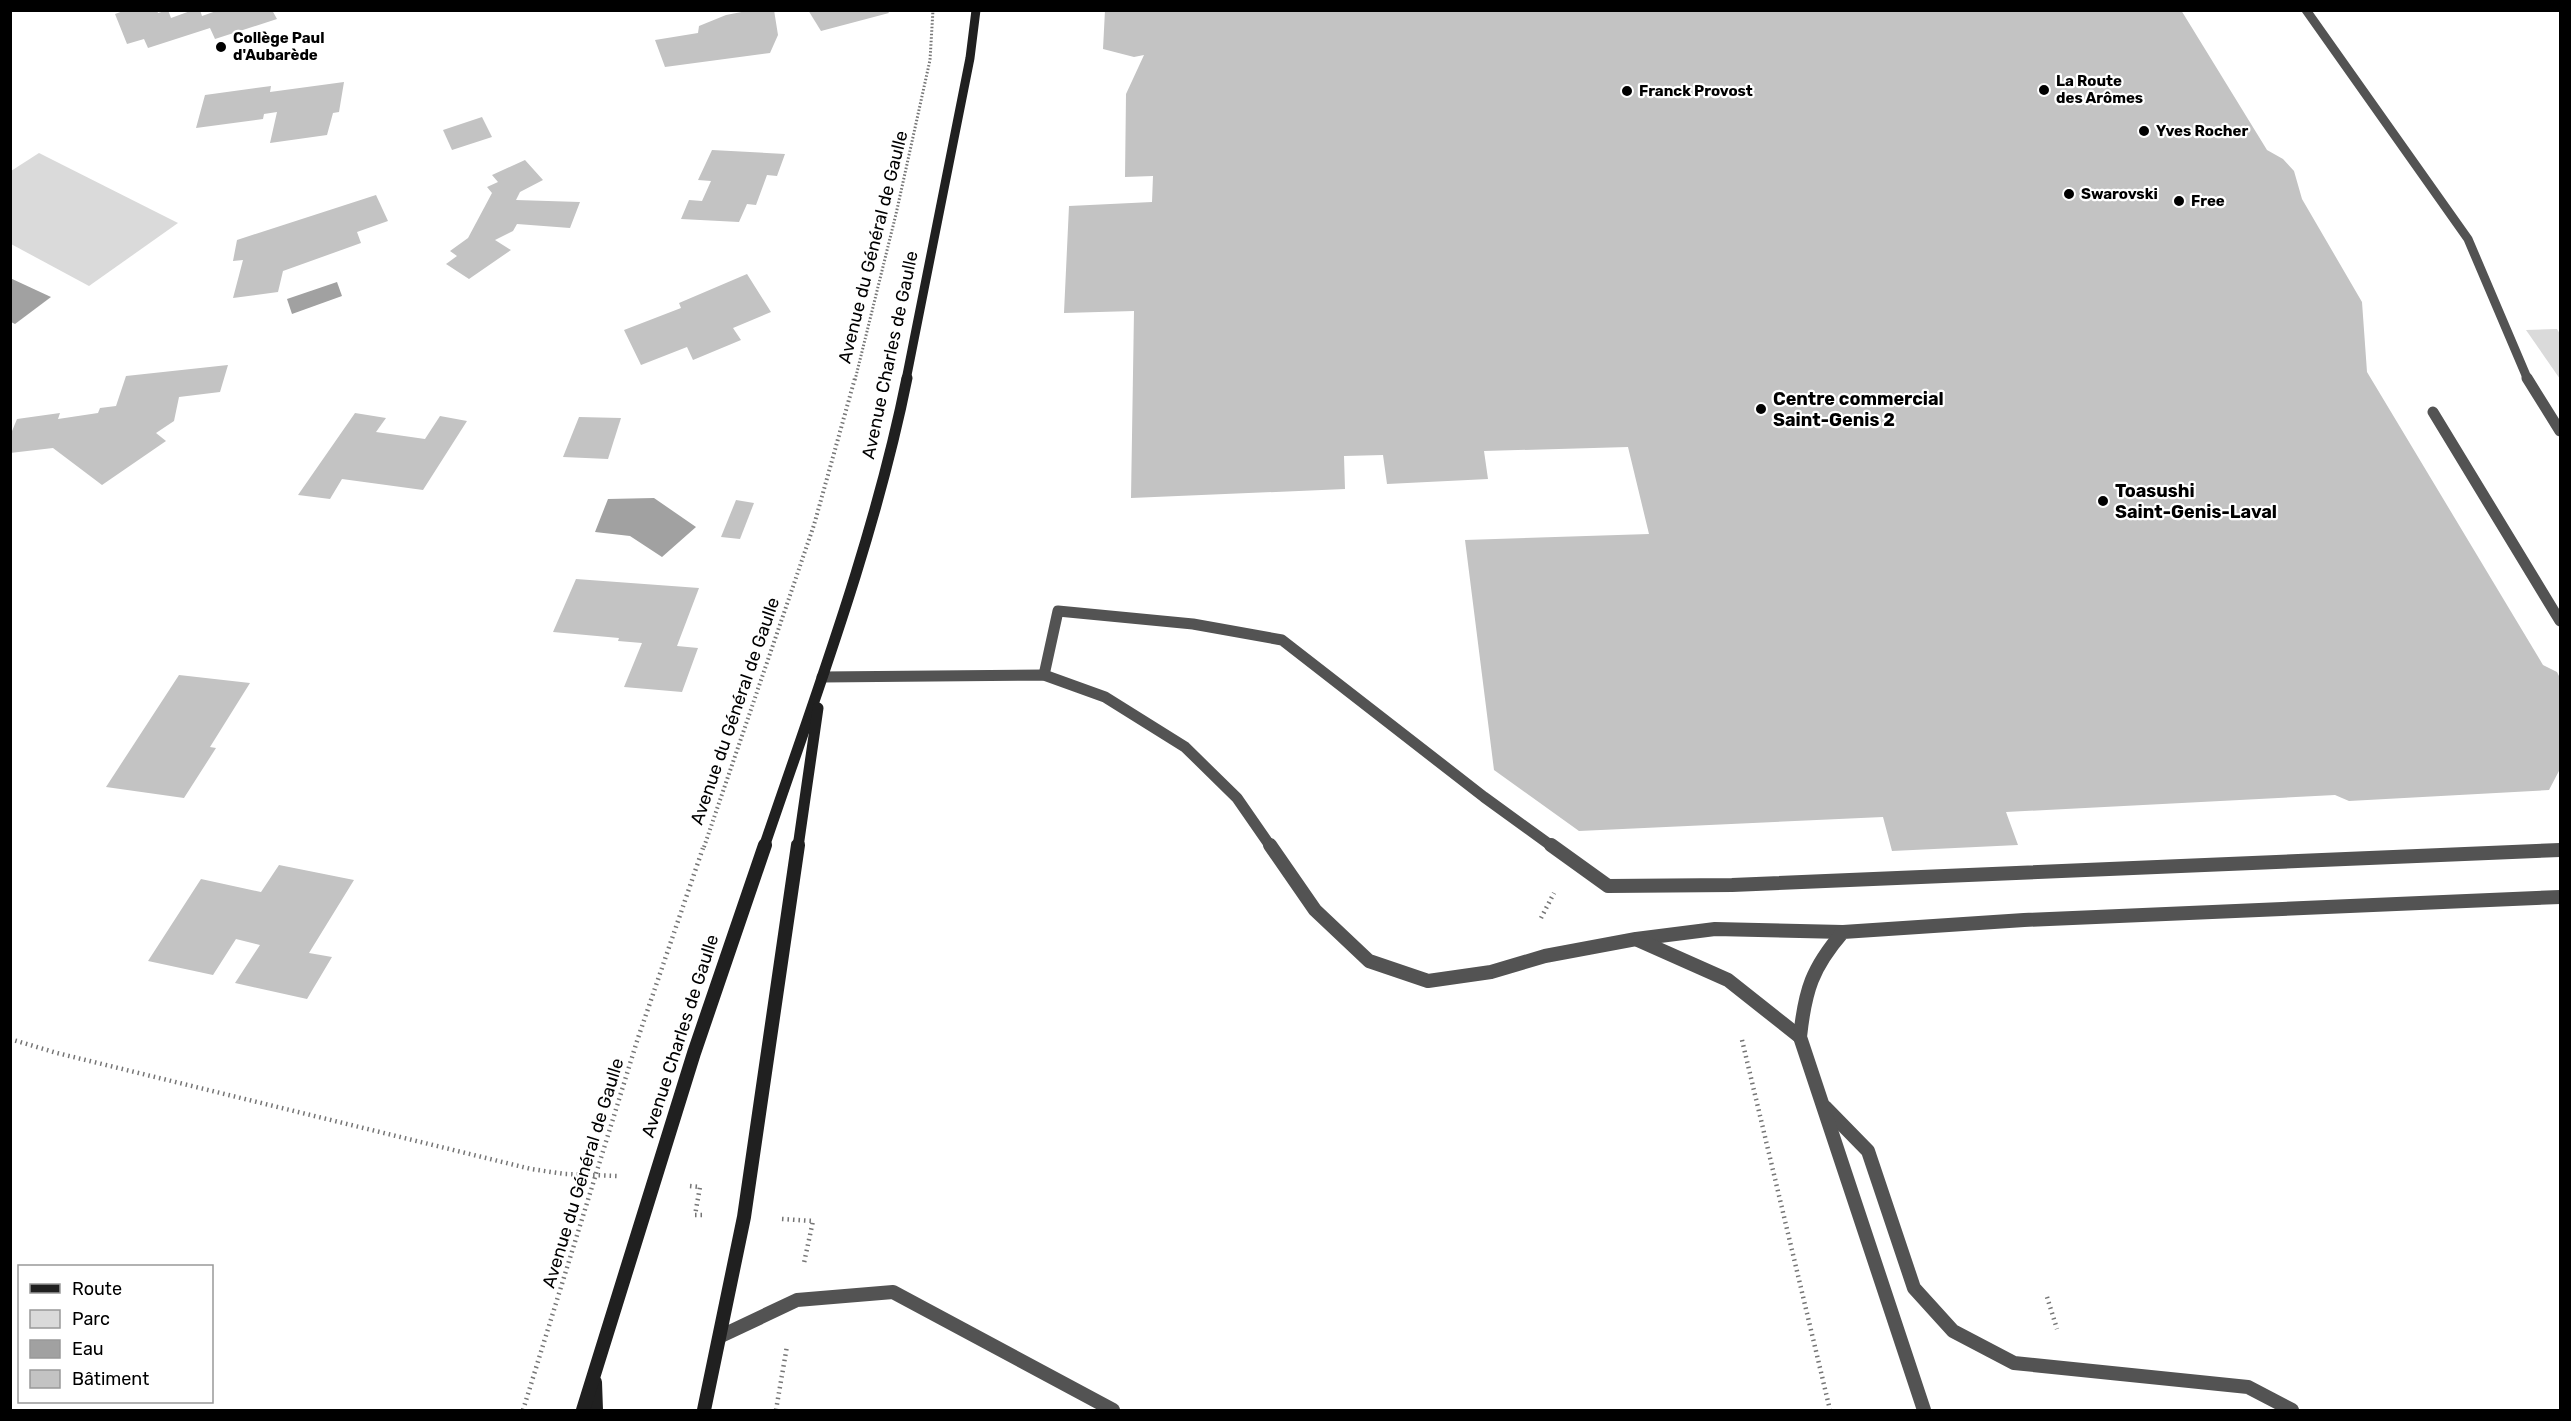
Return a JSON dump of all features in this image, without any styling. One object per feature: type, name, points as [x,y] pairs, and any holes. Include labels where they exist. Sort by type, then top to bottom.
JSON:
[{"type":"street","name":"Avenue Charles de Gaulle","points":[[967,10],[971,36]]},
{"type":"street","name":"Avenue Charles de Gaulle","points":[[581,1410],[694,1053],[822,677],[893,447],[970,58],[976,10]]},
{"type":"street","name":"Avenue Charles de Gaulle","points":[[704,1410],[744,1217],[822,677]]},
{"type":"street","points":[[595,1368],[596,1410]]},
{"type":"lane","points":[[2306,10],[2468,239],[2530,385],[2560,431]]},
{"type":"lane","points":[[2433,412],[2560,621]]},
{"type":"lane","points":[[1044,675],[1058,611],[1194,624],[1282,640],[1484,797],[1608,886],[1744,884],[2560,850]]},
{"type":"lane","points":[[822,677],[1044,675],[1105,697],[1185,747],[1237,798],[1315,910],[1369,961],[1428,981],[1491,972],[1545,956],[1636,939],[1715,929],[1843,932],[2024,920],[2560,897]]},
{"type":"lane","points":[[1843,932],[1816,963],[1804,993],[1800,1037],[1924,1410]]},
{"type":"lane","points":[[1636,939],[1728,980],[1800,1037]]},
{"type":"lane","points":[[1822,1104],[1868,1150],[1914,1288],[1953,1331],[2014,1363],[2248,1387],[2292,1410]]},
{"type":"lane","points":[[721,1336],[797,1300],[893,1292],[1113,1410]]},
{"type":"path","name":"Avenue du Général de Gaulle","points":[[523,1410],[638,1038],[814,525],[842,427],[916,124],[930,60],[933,10]]},
{"type":"path","points":[[1728,980],[1830,1410]]},
{"type":"path","points":[[10,1039],[57,1053],[531,1169],[565,1174],[597,1174],[700,1187],[695,1215],[813,1221],[777,1392],[776,1410]]},
{"type":"green space","points":[[39,153],[178,223],[89,286],[11,244],[11,171]]},
{"type":"green space","points":[[2557,329],[2560,334],[2560,379],[2526,330]]},
{"type":"water","points":[[10,278],[51,297],[15,324],[11,322]]},
{"type":"water","points":[[337,282],[342,296],[292,314],[287,299]]},
{"type":"water","points":[[654,498],[696,527],[662,557],[630,536],[595,532],[608,499]]},
{"type":"building","points":[[126,10],[157,10],[158,13],[168,10],[171,18],[193,10],[200,10],[202,16],[219,10],[272,10],[277,19],[215,39],[210,28],[148,48],[144,39],[127,44],[115,14]]},
{"type":"building","points":[[752,10],[774,10],[778,35],[770,53],[665,67],[655,40],[698,33],[699,26],[726,15]]},
{"type":"building","points":[[808,10],[887,10],[889,13],[821,31]]},
{"type":"building","name":"Centre commercial Saint-Genis 2","points":[[1105,10],[2181,10],[2267,150],[2283,159],[2294,171],[2302,199],[2362,302],[2367,372],[2543,665],[2557,672],[2560,678],[2560,769],[2549,790],[2349,801],[2335,795],[2006,812],[2018,845],[1892,851],[1883,817],[1579,831],[1494,770],[1465,540],[1649,534],[1628,447],[1484,451],[1488,479],[1387,484],[1383,455],[1344,456],[1345,489],[1131,498],[1134,311],[1064,313],[1069,206],[1152,202],[1153,176],[1125,177],[1126,94],[1144,55],[1134,57],[1103,49]]},
{"type":"building","points":[[344,82],[339,112],[333,113],[327,135],[270,143],[277,112],[264,114],[263,119],[196,128],[205,95],[271,86],[270,92]]},
{"type":"building","points":[[482,117],[492,137],[452,150],[443,130]]},
{"type":"building","points":[[712,150],[785,154],[777,176],[767,175],[756,205],[747,204],[739,222],[681,219],[689,200],[702,201],[711,181],[698,180]]},
{"type":"building","points":[[525,160],[543,180],[520,192],[516,200],[580,202],[570,228],[517,224],[513,231],[495,240],[511,250],[469,279],[446,264],[457,256],[450,251],[468,238],[492,193],[487,187],[498,182],[492,175]]},
{"type":"building","points":[[376,195],[388,221],[357,232],[361,243],[283,271],[278,292],[233,298],[243,260],[233,261],[237,240]]},
{"type":"building","points":[[747,274],[771,312],[733,328],[741,340],[693,360],[687,347],[641,365],[624,330],[681,308],[679,303]]},
{"type":"building","points":[[228,365],[220,392],[179,397],[174,421],[156,433],[166,441],[102,485],[53,448],[10,453],[10,436],[17,419],[60,413],[58,419],[98,413],[100,408],[116,406],[126,376]]},
{"type":"building","points":[[355,413],[386,418],[376,432],[425,439],[440,416],[467,421],[423,490],[342,479],[330,499],[298,495]]},
{"type":"building","points":[[579,417],[621,418],[608,459],[563,457]]},
{"type":"building","points":[[736,500],[754,503],[740,539],[721,537]]},
{"type":"building","points":[[576,579],[699,588],[677,646],[698,648],[682,692],[624,687],[642,643],[618,641],[619,638],[553,632]]},
{"type":"building","points":[[179,675],[250,683],[210,747],[216,748],[184,798],[106,787]]},
{"type":"building","points":[[279,865],[354,880],[309,953],[332,957],[307,999],[235,983],[260,945],[236,939],[213,975],[148,961],[201,879],[261,892]]},
{"type":"place","name":"Collège Paul d'Aubarède","points":[[221,47]]},
{"type":"place","name":"La Route des Arômes","points":[[2044,90]]},
{"type":"place","name":"Franck Provost","points":[[1627,91]]},
{"type":"place","name":"Yves Rocher","points":[[2144,131]]},
{"type":"place","name":"Swarovski","points":[[2069,194]]},
{"type":"place","name":"Free","points":[[2179,201]]},
{"type":"place","name":"Centre commercial Saint-Genis 2","points":[[1761,409]]},
{"type":"place","name":"Toasushi Saint-Genis-Laval","points":[[2103,501]]}]
